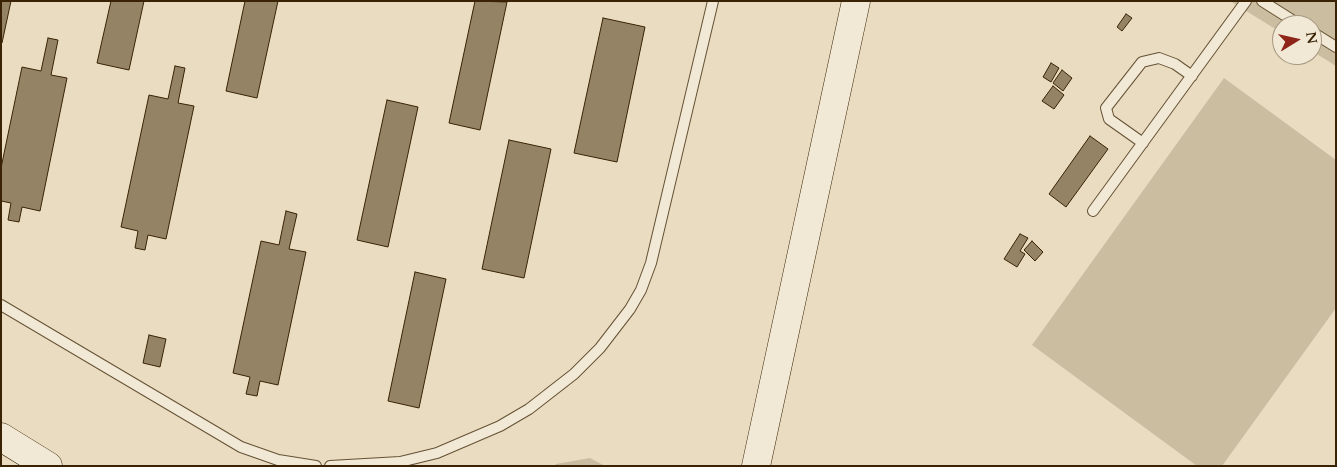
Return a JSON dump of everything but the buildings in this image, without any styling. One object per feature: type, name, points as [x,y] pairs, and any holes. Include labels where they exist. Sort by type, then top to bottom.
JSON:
[{"type":"street","points":[[756,466],[856,1]]},
{"type":"street","points":[[1,437],[48,466]]},
{"type":"lane","points":[[330,466],[400,462],[437,453],[500,426],[529,409],[574,374],[600,348],[630,309],[641,290],[651,263],[713,1]]},
{"type":"lane","points":[[1093,211],[1246,1]]},
{"type":"lane","points":[[1262,1],[1284,15]]},
{"type":"lane","points":[[1322,38],[1336,47]]},
{"type":"lane","points":[[1143,142],[1109,119],[1106,108],[1142,62],[1159,58],[1175,64],[1192,76]]},
{"type":"lane","points":[[1,305],[241,447],[278,460],[316,466]]},
{"type":"shaded area","points":[[1230,1],[1336,1],[1336,66],[1322,57],[1322,15],[1272,15],[1272,27]]},
{"type":"shaded area","points":[[1224,78],[1336,160],[1336,308],[1222,466],[1197,466],[1032,345]]},
{"type":"shaded area","points":[[590,458],[605,466],[554,466],[556,464]]}]
